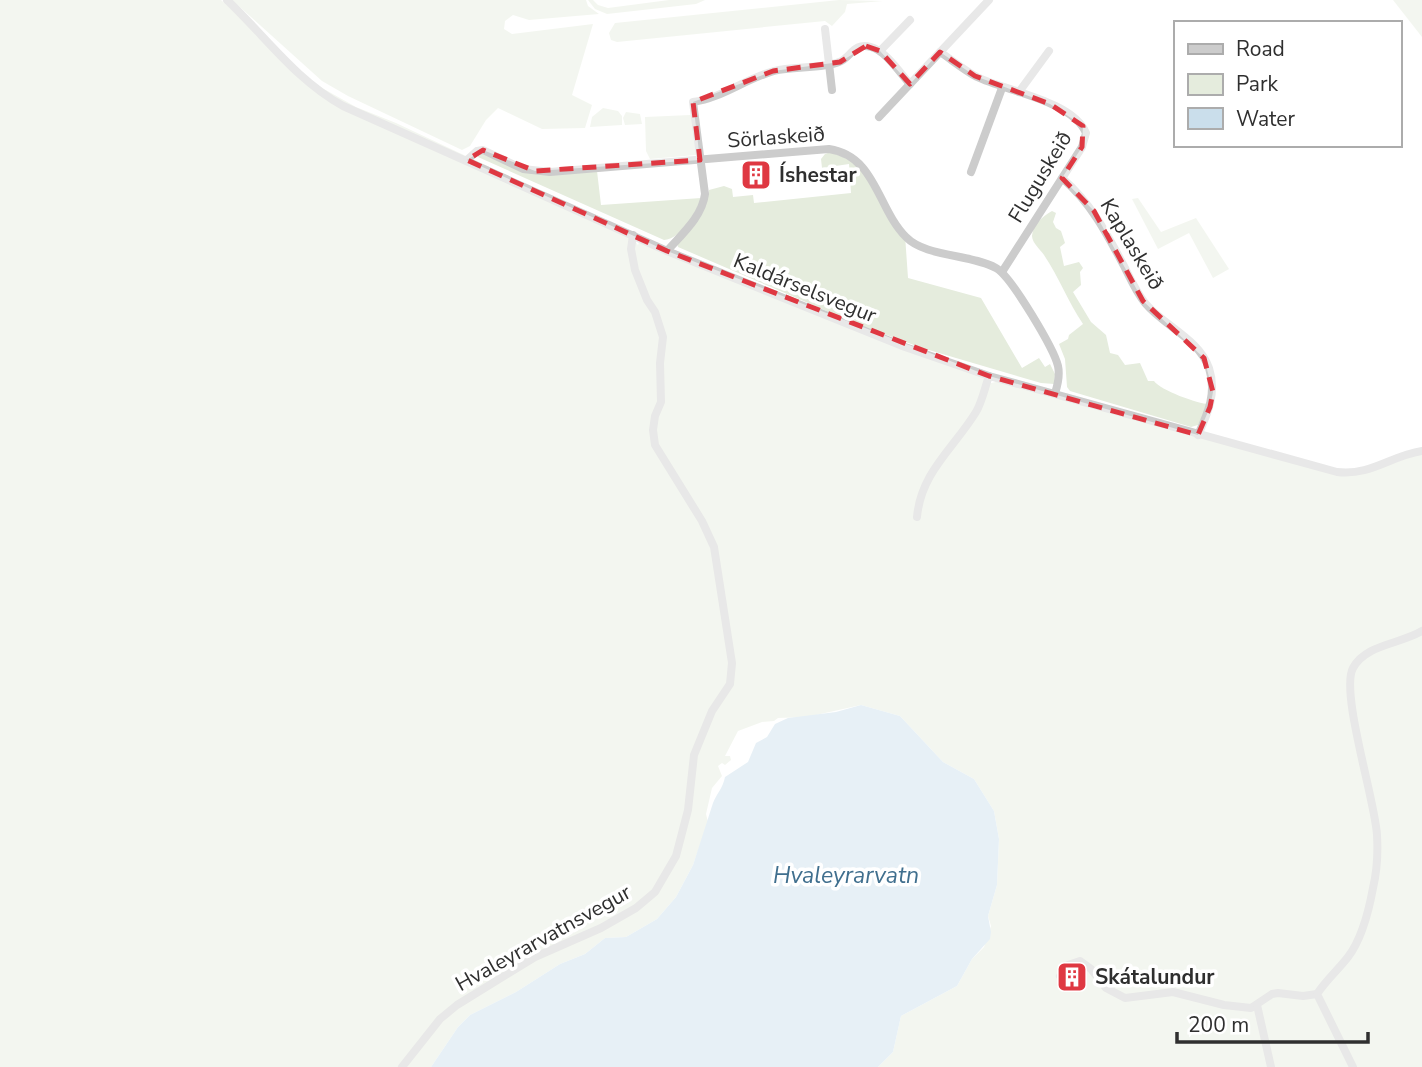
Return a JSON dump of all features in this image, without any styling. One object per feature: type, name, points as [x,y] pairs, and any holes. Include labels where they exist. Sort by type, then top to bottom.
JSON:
[{"type":"street","name":"Kaldárselsvegur","points":[[227,0],[293,69],[323,94],[370,119],[667,251],[895,343],[989,376],[1323,469],[1362,472],[1404,454],[1422,450]]},
{"type":"street","points":[[879,117],[989,0]]},
{"type":"street","points":[[880,51],[910,20]]},
{"type":"street","points":[[825,29],[832,90]]},
{"type":"street","points":[[700,160],[692,102],[709,100],[774,71],[840,62],[858,47],[870,46],[880,51],[910,84]]},
{"type":"street","points":[[1019,92],[1049,51]]},
{"type":"street","name":"Fluguskeið","points":[[940,52],[975,76],[1063,111],[1078,121],[1085,130],[1082,147],[1002,272]]},
{"type":"street","points":[[971,172],[1002,88]]},
{"type":"street","name":"Sörlaskeið","points":[[467,160],[482,150],[523,169],[550,172],[829,149],[847,153],[864,167],[908,239],[922,247],[990,265],[1002,272]]},
{"type":"street","name":"Sörlaskeið","points":[[667,251],[704,204],[700,160]]},
{"type":"street","name":"Kaplaskeið","points":[[1062,178],[1094,211],[1143,301],[1161,320],[1191,342],[1204,358],[1209,368],[1213,392],[1210,407],[1198,435]]},
{"type":"street","name":"Hvaleyrarvatnsvegur","points":[[402,1067],[440,1019],[457,1005],[528,961],[601,928],[636,908],[655,892],[670,869],[681,840],[694,755],[702,733],[732,678],[714,547],[702,521],[655,445],[653,430],[661,402],[660,363],[663,337],[655,312],[635,270],[631,249],[633,235]]},
{"type":"street","points":[[1002,272],[1055,359],[1059,376],[1055,393]]},
{"type":"street","points":[[917,517],[930,474],[976,411],[989,376]]},
{"type":"street","points":[[1060,976],[1070,964],[1080,961],[1091,969],[1106,988],[1125,998],[1173,992],[1237,1008],[1257,1006],[1278,993],[1303,996],[1317,994],[1354,948],[1375,876],[1377,834],[1358,739],[1350,677],[1355,665],[1366,655],[1379,647],[1413,637],[1422,631]]},
{"type":"street","points":[[1317,994],[1353,1067]]},
{"type":"street","points":[[1257,1006],[1271,1067]]},
{"type":"highlighted area","points":[[866,46],[880,51],[910,84],[940,52],[975,76],[1050,104],[1083,126],[1082,147],[1062,178],[1094,211],[1143,301],[1204,358],[1213,392],[1210,407],[1198,435],[989,376],[667,251],[467,160],[483,150],[535,171],[700,160],[693,102],[773,71],[840,62]]},
{"type":"green space","points":[[0,0],[221,0],[315,84],[356,107],[396,123],[629,233],[638,245],[639,242],[985,377],[983,385],[1004,380],[1347,476],[1366,473],[1422,454],[1422,1067],[878,1067],[893,1052],[901,1016],[957,986],[972,959],[984,947],[991,926],[988,916],[997,885],[999,839],[994,811],[974,779],[943,762],[900,716],[861,705],[807,717],[778,718],[738,731],[725,756],[730,756],[731,760],[718,766],[722,776],[712,788],[706,814],[708,822],[693,865],[676,897],[657,919],[626,937],[605,938],[585,954],[560,964],[516,992],[470,1015],[458,1027],[431,1067],[0,1067]]},
{"type":"green space","points":[[232,0],[586,0],[588,6],[599,14],[529,20],[513,15],[505,21],[504,29],[512,34],[593,24],[572,95],[592,105],[585,128],[542,129],[498,108],[486,120],[470,146],[462,150],[322,81]]},
{"type":"green space","points":[[588,0],[608,8],[669,0],[705,0],[696,4],[607,14],[595,9]]},
{"type":"green space","points":[[839,0],[883,1],[847,4],[845,12],[832,26],[825,21],[617,42],[611,40],[609,33],[615,23]]},
{"type":"green space","points":[[1393,0],[1422,0],[1422,37]]},
{"type":"green space","points":[[603,108],[618,111],[622,116],[622,125],[590,127],[592,117]]},
{"type":"green space","points":[[626,112],[640,114],[642,124],[625,125],[623,118]]},
{"type":"green space","points":[[690,115],[694,118],[698,152],[696,155],[650,159],[646,151],[645,117]]},
{"type":"green space","points":[[478,152],[527,169],[597,171],[601,205],[701,198],[682,230],[664,240],[478,157]]},
{"type":"green space","points":[[831,152],[857,163],[905,235],[908,278],[981,298],[1022,368],[1039,358],[1045,367],[1050,364],[1055,374],[1054,384],[1041,383],[922,348],[857,324],[678,247],[677,242],[706,203],[709,190],[724,186],[732,189],[733,197],[753,195],[754,203],[851,193],[849,164],[822,168],[821,159]]},
{"type":"green space","points":[[1138,198],[1161,232],[1196,218],[1229,269],[1213,278],[1189,233],[1158,249],[1132,199]]},
{"type":"green space","points":[[1052,211],[1056,213],[1053,222],[1061,231],[1065,243],[1060,247],[1064,266],[1079,262],[1083,268],[1080,272],[1081,285],[1073,292],[1091,322],[1106,335],[1110,353],[1118,355],[1125,365],[1140,363],[1148,381],[1154,381],[1180,396],[1209,404],[1198,425],[1191,427],[1070,391],[1067,387],[1065,359],[1059,344],[1083,324],[1032,236],[1039,221]]},
{"type":"water","name":"Hvaleyrarvatn","points":[[861,705],[900,716],[943,762],[974,779],[994,811],[999,839],[997,885],[988,916],[990,939],[972,959],[957,986],[901,1016],[893,1052],[878,1067],[431,1067],[458,1027],[470,1015],[516,992],[560,964],[585,954],[605,938],[626,937],[657,919],[676,897],[693,865],[713,803],[725,777],[748,762],[756,743],[767,737],[775,724],[788,718],[836,712]]},
{"type":"place","name":"Íshestar","points":[[756,175]]},
{"type":"place","name":"Skátalundur","points":[[1072,977]]}]
